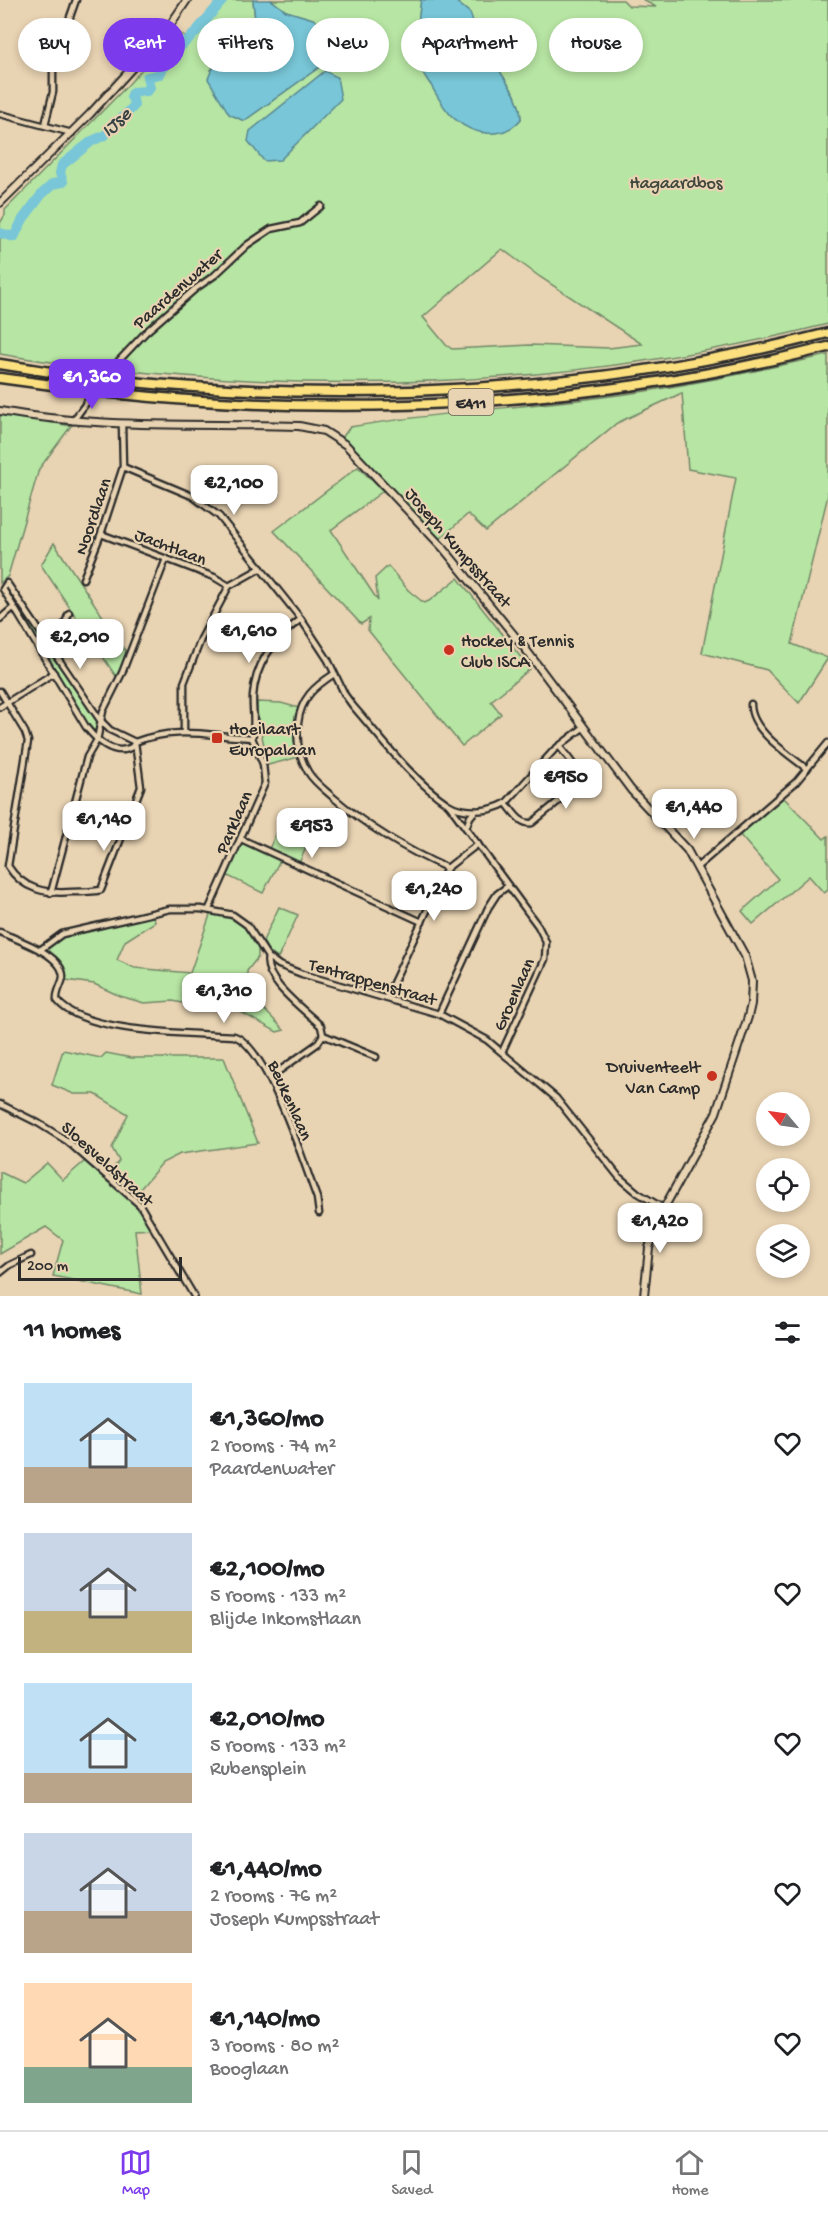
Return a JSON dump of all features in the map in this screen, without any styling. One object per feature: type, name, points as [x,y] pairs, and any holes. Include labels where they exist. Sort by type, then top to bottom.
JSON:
[{"type":"highway","name":"E411","points":[[0,364],[121,381],[226,390],[299,392],[457,389],[535,383],[676,365],[828,333]]},
{"type":"highway","name":"E411","points":[[0,378],[111,393],[225,403],[299,406],[457,403],[624,387],[680,378],[828,347]]},
{"type":"street","points":[[45,125],[53,92],[54,65],[76,0]]},
{"type":"street","points":[[0,203],[72,133],[166,31],[187,0]]},
{"type":"street","points":[[0,114],[72,133]]},
{"type":"street","name":"Paardenwater","points":[[73,421],[111,369],[146,332],[195,289],[215,275],[247,245],[271,229],[300,223],[321,206]]},
{"type":"street","name":"Joseph Kumpsstraat","points":[[0,411],[73,421],[122,424],[299,426],[324,431],[337,438],[360,459],[444,549],[527,651],[637,797],[687,850],[745,956],[752,981],[751,1004],[716,1113],[663,1208],[649,1248],[644,1296]]},
{"type":"street","name":"Noordlaan","points":[[83,579],[101,534],[123,467],[122,424]]},
{"type":"street","points":[[123,467],[192,496],[207,505],[230,529],[301,619],[328,660],[353,706],[414,775],[449,804],[475,812]]},
{"type":"street","name":"Jachtlaan","points":[[101,534],[214,577],[230,586]]},
{"type":"street","points":[[51,893],[87,757],[97,740],[100,720],[122,673],[166,559]]},
{"type":"street","points":[[184,732],[182,695],[186,676],[211,620],[230,586],[261,568]]},
{"type":"street","points":[[135,742],[110,730],[100,720],[21,602],[9,585],[5,584],[3,589],[86,727],[97,740],[112,748],[123,750],[153,735],[184,732],[252,738]]},
{"type":"street","points":[[0,619],[21,602]]},
{"type":"street","points":[[50,646],[62,632],[69,613]]},
{"type":"street","name":"Parklaan","points":[[209,909],[265,783],[263,764],[252,738],[255,727],[253,698],[258,671],[279,636],[301,619]]},
{"type":"street","points":[[0,706],[54,673]]},
{"type":"street","points":[[334,674],[310,692],[299,713],[297,741],[308,772],[352,814],[401,846],[447,868]]},
{"type":"street","points":[[0,691],[28,741],[8,866],[24,884],[44,892],[101,890],[141,787],[135,742]]},
{"type":"street","points":[[751,704],[750,712],[756,724],[777,745],[807,769]]},
{"type":"street","points":[[466,828],[470,817],[475,812],[506,803],[559,746],[584,727]]},
{"type":"street","points":[[697,867],[760,815],[807,769],[828,743]]},
{"type":"street","points":[[506,803],[522,822],[532,823],[578,786],[580,780],[578,772],[559,746]]},
{"type":"street","name":"Groenlaan","points":[[449,804],[543,934],[547,951],[502,1052]]},
{"type":"street","points":[[241,839],[422,922]]},
{"type":"street","points":[[386,998],[447,868],[478,844]]},
{"type":"street","points":[[439,1014],[488,908],[497,894],[508,886]]},
{"type":"street","name":"Tentrappenstraat","points":[[40,950],[62,934],[183,908],[209,909],[240,919],[247,925],[268,957],[279,965],[439,1014],[479,1034],[556,1098],[619,1177],[638,1193],[663,1208]]},
{"type":"street","points":[[0,932],[40,950]]},
{"type":"street","name":"Beukenlaan","points":[[40,950],[54,959],[61,968],[63,976],[57,996],[60,1004],[66,1008],[96,1021],[132,1029],[240,1037],[249,1044],[269,1078],[317,1198],[319,1213]]},
{"type":"street","points":[[268,957],[268,969],[274,980],[321,1026],[323,1035],[317,1044],[269,1078]]},
{"type":"street","points":[[323,1035],[376,1057]]},
{"type":"street","name":"Sloesveldstraat","points":[[0,1104],[45,1126],[67,1141],[140,1205],[194,1296]]},
{"type":"street","points":[[0,1273],[10,1265],[31,1255]]},
{"type":"green space","name":"Hagaardbos","points":[[223,0],[253,0],[255,18],[207,18]]},
{"type":"green space","name":"Hagaardbos","points":[[271,0],[421,0],[419,18],[401,18],[401,72],[423,72],[451,116],[471,129],[489,133],[506,130],[521,119],[515,95],[500,72],[537,72],[537,18],[472,18],[470,13],[454,0],[623,0],[629,6],[656,7],[643,0],[828,0],[828,324],[669,357],[509,376],[428,381],[266,381],[185,376],[92,367],[0,354],[0,223],[5,210],[140,72],[185,72],[185,36],[189,38],[197,29],[197,72],[212,72],[229,114],[244,121],[312,72],[389,72],[389,18],[310,18],[286,11]],"holes":[[[502,249],[540,277],[642,344],[609,348],[530,345],[452,349],[423,317]]]},
{"type":"green space","points":[[828,355],[828,495],[792,644],[828,658],[799,703],[767,670],[702,653],[736,478],[688,469],[682,393],[617,423],[486,531],[468,514],[440,539],[342,438],[350,427],[653,390]]},
{"type":"green space","points":[[0,413],[71,426],[39,469],[8,576],[0,583]]},
{"type":"green space","name":"Hockey & Tennis Club ISCA","points":[[358,467],[383,491],[331,530],[378,601],[375,578],[388,566],[408,590],[424,603],[458,578],[530,669],[491,701],[501,714],[462,746],[368,630],[369,619],[361,624],[274,531]]},
{"type":"green space","points":[[54,543],[127,653],[117,678],[41,565]]},
{"type":"green space","points":[[22,607],[97,719],[96,730],[91,730],[18,611]]},
{"type":"green space","points":[[257,702],[281,703],[299,708],[294,732],[299,757],[268,765]]},
{"type":"green space","points":[[782,796],[824,839],[828,836],[828,890],[824,893],[809,876],[753,924],[742,911],[778,879],[739,834]]},
{"type":"green space","points":[[280,825],[310,839],[299,863],[269,849]]},
{"type":"green space","points":[[242,843],[280,860],[263,893],[226,875]]},
{"type":"green space","points":[[279,907],[298,915],[278,958],[269,952],[263,941]]},
{"type":"green space","points":[[211,912],[240,922],[258,946],[258,957],[247,971],[249,994],[284,1030],[277,1032],[237,1010],[173,1001],[144,1003],[120,996],[94,984],[66,980],[61,962],[44,950],[62,938],[153,916],[155,922],[125,941],[117,960],[135,968],[190,973]]},
{"type":"green space","points":[[63,1050],[101,1058],[106,1053],[132,1058],[224,1058],[258,1143],[180,1154],[162,1163],[135,1195],[108,1174],[119,1161],[112,1148],[128,1114],[95,1094],[74,1094],[52,1085]]},
{"type":"green space","points":[[85,1161],[140,1209],[153,1229],[135,1230],[142,1294],[53,1276],[63,1240],[46,1227],[0,1254],[0,1172],[23,1183],[47,1163],[63,1180]]},
{"type":"water","points":[[253,0],[271,0],[286,11],[310,18],[306,18],[306,72],[312,72],[244,121],[229,114],[208,79],[211,72],[294,72],[294,18],[255,18]]},
{"type":"water","points":[[421,0],[454,0],[470,13],[472,18],[419,18]]},
{"type":"water","points":[[324,72],[337,77],[341,99],[280,160],[264,161],[248,141],[250,131]]},
{"type":"water","points":[[500,72],[515,95],[521,119],[514,126],[498,133],[471,129],[451,116],[423,73]]},
{"type":"waterway","name":"IJse","points":[[0,233],[14,237],[23,219],[42,194],[53,184],[63,182],[60,173],[62,165],[92,141],[105,135],[134,106],[131,97],[133,92],[147,91],[150,88],[147,77],[160,74],[169,57],[194,34],[223,0]]},
{"type":"place","name":"Hockey & Tennis Club ISCA","points":[[449,650]]},
{"type":"place","name":"Hoeilaart Europalaan","points":[[217,738]]},
{"type":"place","name":"Druiventeelt Van Camp","points":[[712,1076]]}]
